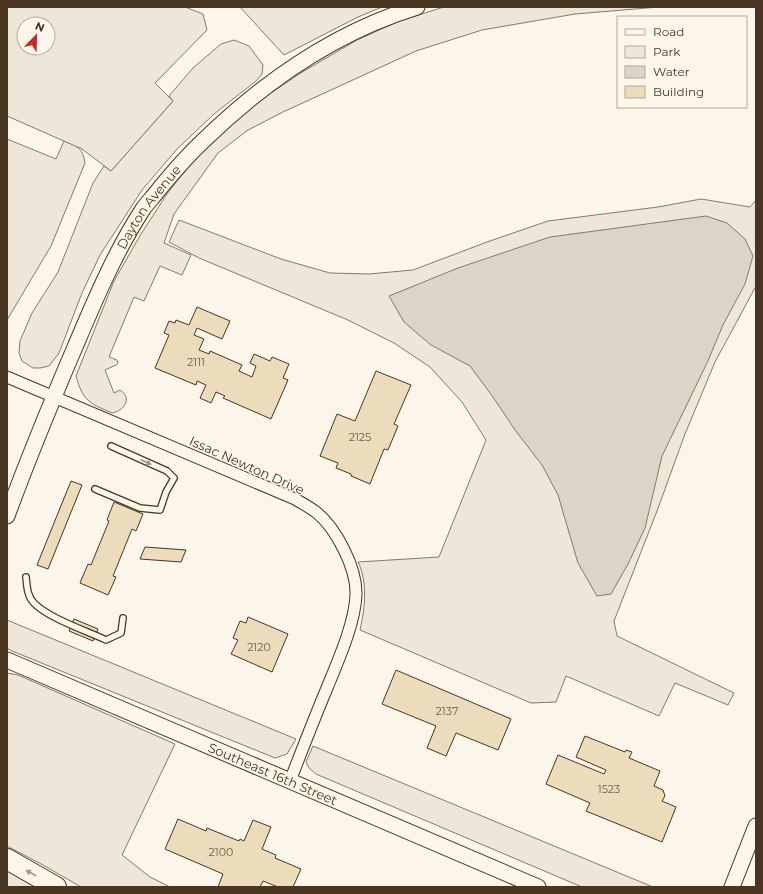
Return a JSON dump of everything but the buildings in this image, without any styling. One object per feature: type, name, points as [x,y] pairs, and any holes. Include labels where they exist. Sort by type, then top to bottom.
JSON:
[{"type":"highway","points":[[7,859],[56,887]]},
{"type":"main road","name":"Dayton Avenue","points":[[7,516],[31,451],[91,309],[114,260],[144,208],[183,160],[227,118],[280,75],[343,36],[391,15],[417,7]]},
{"type":"main road","name":"Southeast 16th Street","points":[[7,660],[538,887]]},
{"type":"main road","points":[[7,666],[26,668]]},
{"type":"main road","points":[[732,887],[756,826]]},
{"type":"street","name":"Issac Newton Drive","points":[[7,378],[295,499],[316,512],[330,527],[348,558],[354,575],[356,595],[353,613],[344,646],[290,781]]},
{"type":"lane","points":[[95,489],[140,508],[160,510],[166,492],[174,478],[167,471],[111,446]]},
{"type":"lane","points":[[26,577],[27,591],[34,603],[48,614],[106,640],[121,633],[123,618]]},
{"type":"green space","points":[[240,7],[382,7],[358,17],[284,55]]},
{"type":"green space","points":[[444,7],[659,7],[575,14],[482,30],[416,51],[283,112],[248,130],[218,153],[174,214],[164,243],[191,255],[182,275],[160,266],[144,301],[134,297],[109,357],[117,360],[118,363],[105,370],[114,393],[120,390],[124,393],[126,397],[125,404],[120,410],[112,413],[98,407],[88,400],[81,391],[76,376],[114,281],[141,234],[169,191],[204,148],[250,107],[299,74],[357,40],[399,21]]},
{"type":"green space","points":[[234,40],[249,46],[263,65],[262,74],[256,81],[214,114],[177,149],[142,190],[100,255],[82,293],[59,353],[49,366],[33,368],[22,361],[19,353],[20,341],[32,313],[58,272],[93,183],[104,166],[111,171],[173,101],[169,96],[193,68],[221,44]]},
{"type":"green space","points":[[7,139],[56,159],[64,141],[79,148],[83,154],[85,163],[51,246],[7,320]]},
{"type":"green space","points":[[701,199],[750,207],[756,200],[756,286],[715,362],[685,434],[614,621],[617,636],[734,693],[728,705],[675,683],[659,716],[566,676],[556,702],[531,703],[360,630],[365,595],[363,578],[358,562],[439,557],[486,440],[462,402],[430,367],[394,343],[348,320],[199,258],[169,242],[179,220],[281,259],[330,273],[369,274],[413,270],[548,221],[658,207]]},
{"type":"green space","points":[[7,620],[296,739],[287,754],[275,758],[12,651],[7,648]]},
{"type":"green space","points":[[7,673],[18,675],[175,744],[122,855],[150,877],[170,887],[81,887],[7,846]]},
{"type":"green space","points":[[313,746],[653,887],[582,887],[316,774],[309,768],[306,762]]},
{"type":"green space","points":[[7,869],[38,887],[7,887]]},
{"type":"shaded area","points":[[7,7],[185,7],[203,14],[207,30],[155,83],[173,101],[111,171],[82,149],[7,116]]},
{"type":"water","points":[[706,216],[727,223],[745,239],[753,256],[745,284],[723,325],[707,363],[662,456],[645,528],[628,564],[611,594],[597,596],[578,563],[558,495],[542,465],[515,430],[470,366],[431,345],[404,322],[389,296],[458,268],[550,237]]}]
